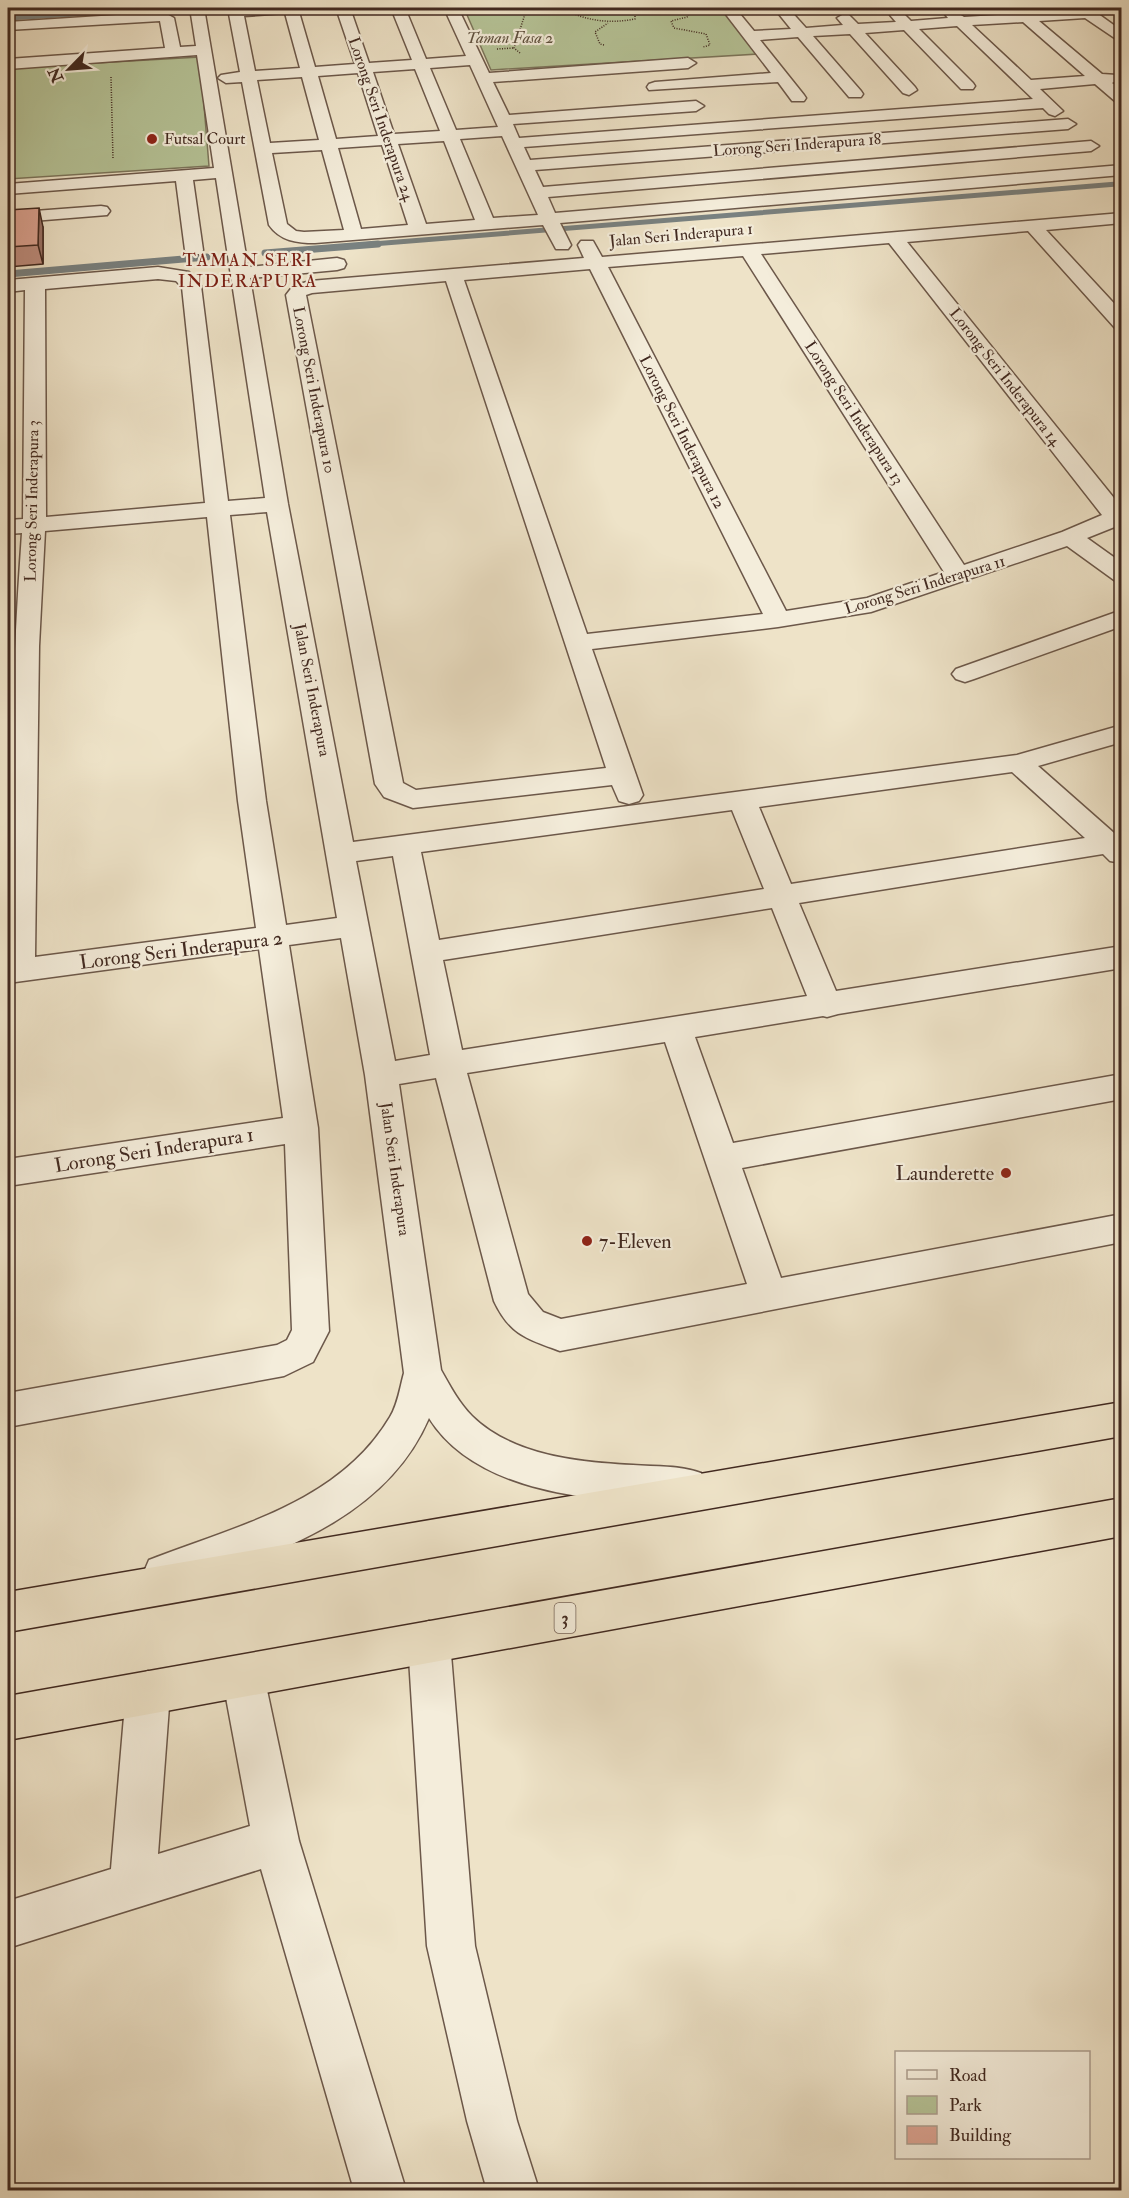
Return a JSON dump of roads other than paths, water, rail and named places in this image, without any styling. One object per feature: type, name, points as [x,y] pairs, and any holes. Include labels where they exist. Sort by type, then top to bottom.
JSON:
[{"type":"highway","points":[[8,1612],[1122,1419]]},
{"type":"highway","name":"3","points":[[8,1718],[1122,1517]]},
{"type":"street","points":[[8,13],[93,8]]},
{"type":"street","name":"Jalan Seri Inderapura","points":[[197,8],[276,504],[381,1075],[423,1373]]},
{"type":"street","points":[[291,8],[354,235]]},
{"type":"street","points":[[299,8],[237,12],[247,77],[278,225],[282,231],[300,238],[486,224],[555,232],[842,194],[1120,172]]},
{"type":"street","name":"Lorong Seri Inderapura 24","points":[[343,8],[419,230]]},
{"type":"street","points":[[398,8],[486,224]]},
{"type":"street","points":[[451,8],[483,78],[499,98],[508,131],[555,232]]},
{"type":"street","points":[[728,8],[782,77],[804,98],[781,103],[789,122],[842,194]]},
{"type":"street","points":[[781,8],[860,94],[832,96]]},
{"type":"street","points":[[835,8],[915,90],[887,92]]},
{"type":"street","points":[[889,8],[973,85],[944,87]]},
{"type":"street","points":[[945,8],[1120,172]]},
{"type":"street","points":[[750,36],[962,22],[1022,12],[1086,10],[1122,39]]},
{"type":"street","points":[[1022,12],[1122,99]]},
{"type":"street","points":[[8,26],[159,16],[167,18],[164,32],[173,52]]},
{"type":"street","points":[[8,64],[204,50]]},
{"type":"street","points":[[743,59],[767,58]]},
{"type":"street","points":[[209,80],[476,60]]},
{"type":"street","points":[[483,78],[708,62]]},
{"type":"street","points":[[644,88],[782,77]]},
{"type":"street","points":[[1001,83],[1122,78]]},
{"type":"street","points":[[262,149],[508,131],[789,122],[1046,103]]},
{"type":"street","points":[[508,131],[715,104]]},
{"type":"street","name":"Lorong Seri Inderapura 18","points":[[525,166],[1068,124]]},
{"type":"street","points":[[537,193],[1091,146]]},
{"type":"street","points":[[8,189],[224,172]]},
{"type":"street","points":[[184,176],[194,250]]},
{"type":"street","points":[[8,218],[101,211]]},
{"type":"street","points":[[635,814],[453,275],[1122,218]]},
{"type":"street","points":[[1032,225],[1122,324]]},
{"type":"street","name":"Jalan Seri Inderapura 1","points":[[538,247],[555,232],[586,243],[610,241]]},
{"type":"street","name":"Lorong Seri Inderapura 14","points":[[894,237],[1118,516]]},
{"type":"street","name":"Lorong Seri Inderapura 12","points":[[586,243],[778,620]]},
{"type":"street","name":"Lorong Seri Inderapura 13","points":[[748,249],[959,576]]},
{"type":"street","points":[[240,273],[359,262]]},
{"type":"street","points":[[8,286],[159,273],[182,276],[191,286],[252,801],[301,1128],[311,1331],[300,1351],[284,1360],[8,1410]]},
{"type":"street","name":"Lorong Seri Inderapura 10","points":[[453,275],[310,287],[300,290],[296,295],[389,784],[402,796],[413,799],[622,775]]},
{"type":"street","name":"Lorong Seri Inderapura 3","points":[[13,971],[17,647],[34,526],[35,284]]},
{"type":"street","points":[[8,527],[276,504]]},
{"type":"street","name":"Lorong Seri Inderapura 11","points":[[578,643],[843,612],[959,576],[1070,537],[1118,516]]},
{"type":"street","points":[[1070,537],[1122,575]]},
{"type":"street","points":[[965,674],[1122,617]]},
{"type":"street","points":[[342,853],[1018,763],[1122,733]]},
{"type":"street","points":[[1018,763],[1117,847]]},
{"type":"street","points":[[742,800],[827,1006]]},
{"type":"street","points":[[405,846],[428,952],[448,1062],[512,1301],[530,1323],[560,1335],[1122,1228]]},
{"type":"street","points":[[428,952],[780,896],[1117,847]]},
{"type":"street","name":"Lorong Seri Inderapura 2","points":[[13,971],[355,926]]},
{"type":"street","points":[[381,1075],[448,1062],[827,1006],[1122,957]]},
{"type":"street","points":[[676,1028],[769,1296]]},
{"type":"street","points":[[721,1158],[1122,1086]]},
{"type":"street","name":"Lorong Seri Inderapura 1","points":[[8,1173],[301,1128]]},
{"type":"street","points":[[423,1373],[442,1406],[462,1432],[496,1454],[538,1470],[589,1479],[723,1488]]},
{"type":"street","points":[[116,1593],[266,1534],[315,1512],[350,1490],[382,1460],[404,1430],[415,1406],[423,1373]]},
{"type":"street","points":[[429,1642],[451,1946],[492,2121],[513,2190]]},
{"type":"street","points":[[243,1676],[276,1841],[380,2190]]},
{"type":"street","points":[[132,1886],[148,1693]]},
{"type":"street","points":[[11,1923],[276,1841]]},
{"type":"waterway","points":[[8,18],[179,8]]},
{"type":"waterway","points":[[360,245],[1117,184]]},
{"type":"waterway","points":[[265,253],[378,244]]},
{"type":"waterway","points":[[8,274],[207,257]]},
{"type":"place","name":"Futsal Court","points":[[152,139]]},
{"type":"place","name":"Launderette","points":[[1006,1173]]},
{"type":"place","name":"7-Eleven","points":[[587,1241]]},
{"type":"district","name":"TAMAN SERI INDERAPURA","points":[[248,270]]},
{"type":"park label","name":"Taman Fasa 2","points":[[510,38]]}]
